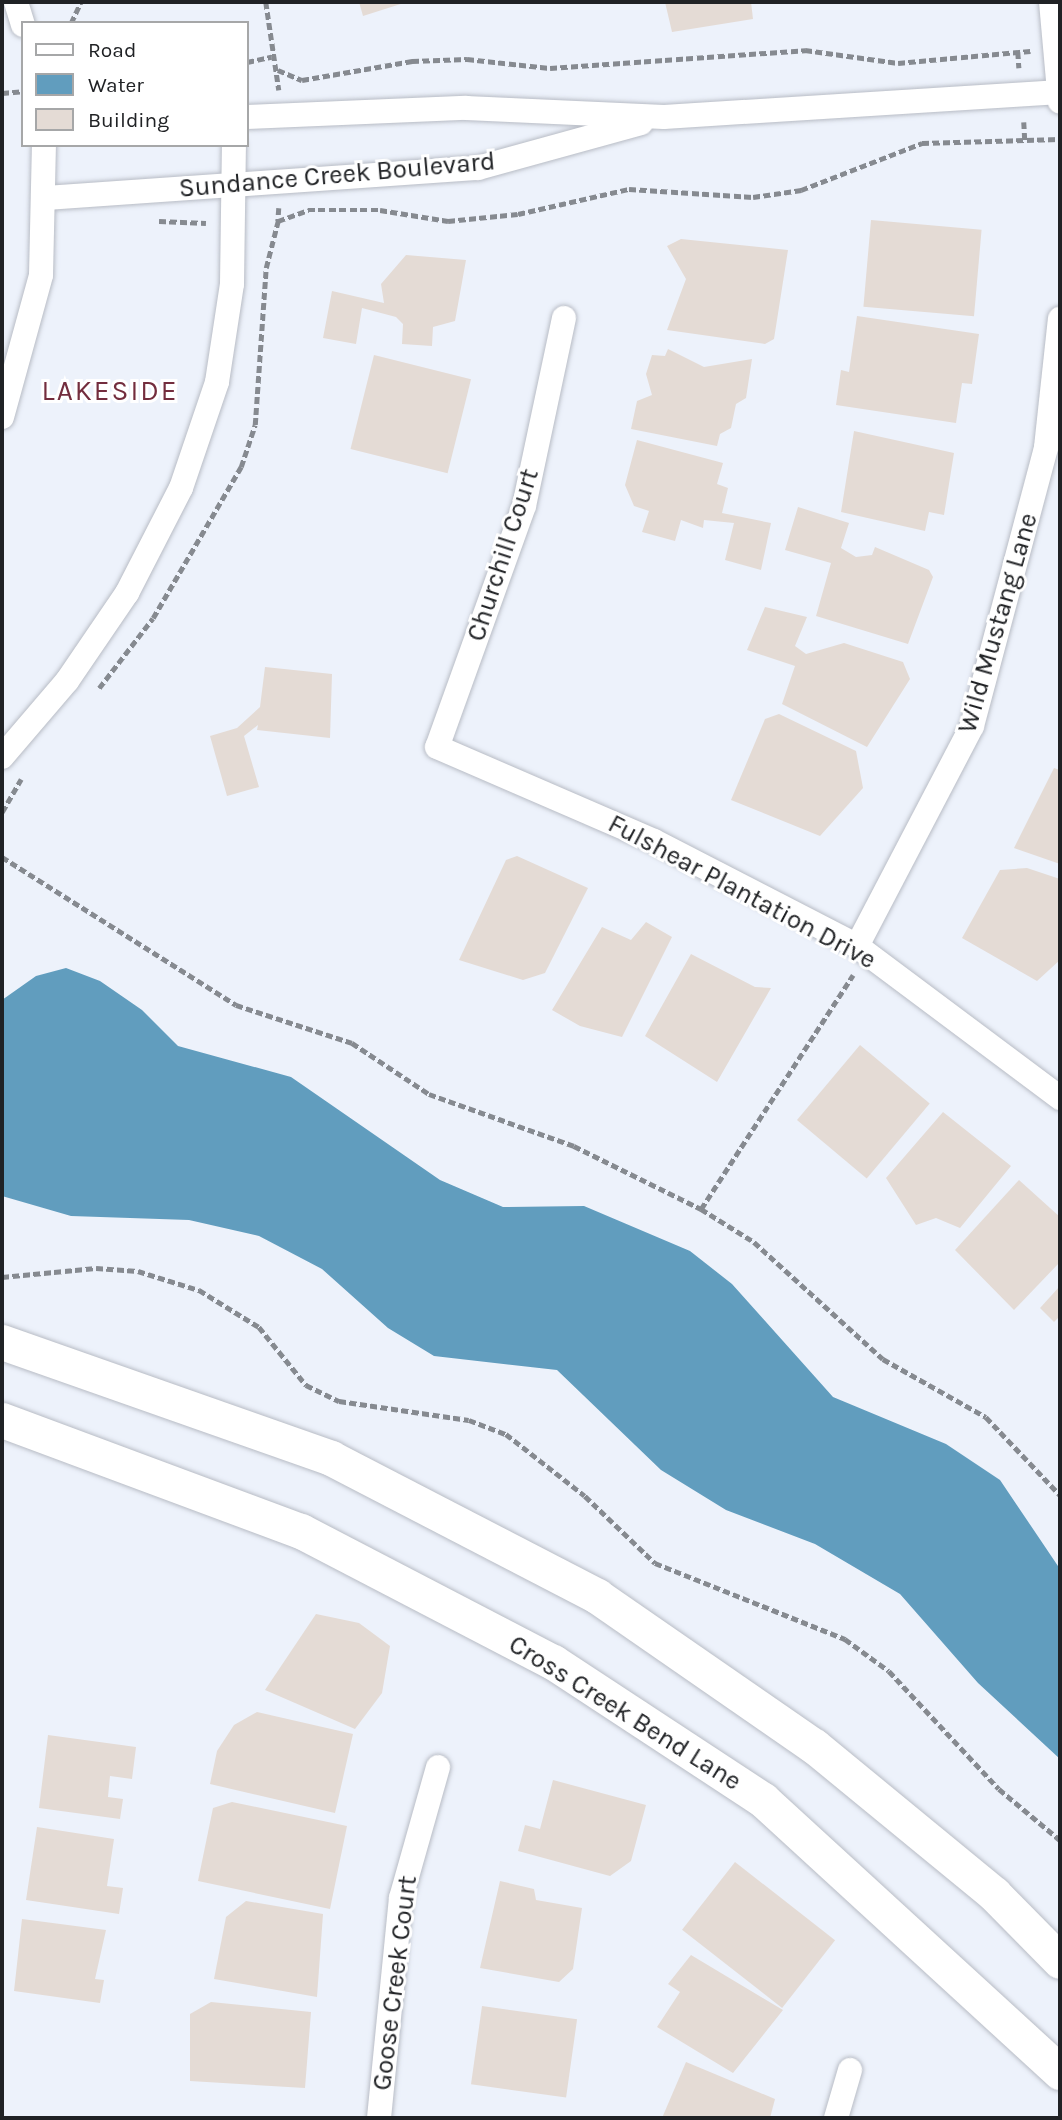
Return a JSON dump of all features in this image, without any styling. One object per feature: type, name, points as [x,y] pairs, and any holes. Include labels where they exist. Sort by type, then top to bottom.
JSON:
[{"type":"main road","points":[[2,1342],[331,1458],[597,1596],[814,1746],[994,1894],[1060,1961]]},
{"type":"main road","name":"Cross Creek Bend Lane","points":[[2,1420],[301,1531],[553,1662],[763,1800],[1060,2072]]},
{"type":"street","points":[[16,2],[22,21]]},
{"type":"street","points":[[1051,2],[1060,102]]},
{"type":"street","name":"Sundance Creek Boulevard","points":[[248,117],[467,108],[664,117],[1059,92]]},
{"type":"street","name":"Sundance Creek Boulevard","points":[[47,198],[478,168],[664,117]]},
{"type":"street","points":[[2,417],[41,275],[47,198],[44,147]]},
{"type":"street","points":[[2,757],[67,681],[127,593],[181,488],[217,382],[234,224],[234,147]]},
{"type":"street","name":"Churchill Court","points":[[437,747],[524,506],[564,318]]},
{"type":"street","name":"Wild Mustang Lane","points":[[862,950],[972,726],[1046,447],[1060,322]]},
{"type":"street","name":"Fulshear Plantation Drive","points":[[437,747],[654,841],[862,950],[1060,1098]]},
{"type":"street","name":"Goose Creek Court","points":[[379,2118],[401,1898],[438,1767]]},
{"type":"street","points":[[836,2118],[850,2070]]},
{"type":"path","points":[[72,21],[81,2]]},
{"type":"path","points":[[266,2],[271,57],[278,70],[280,115]]},
{"type":"path","points":[[278,70],[302,80],[412,61],[467,59],[550,68],[805,50],[898,63],[1055,48]]},
{"type":"path","points":[[248,62],[271,57]]},
{"type":"path","points":[[2,93],[21,91]]},
{"type":"path","points":[[280,183],[278,221],[308,210],[380,210],[448,221],[517,215],[629,189],[752,197],[801,190],[922,144],[1060,139]]},
{"type":"path","points":[[146,220],[275,228]]},
{"type":"path","points":[[2,857],[236,1005],[352,1043],[429,1094],[574,1146],[701,1209],[754,1242],[883,1359],[986,1418],[1060,1494]]},
{"type":"path","points":[[701,1209],[862,950]]},
{"type":"path","points":[[2,1277],[96,1268],[138,1271],[199,1290],[259,1327],[306,1385],[339,1401],[469,1420],[506,1434],[585,1496],[655,1563],[845,1639],[878,1663],[999,1789],[1060,1840]]},
{"type":"water","points":[[66,968],[100,981],[142,1010],[178,1046],[291,1077],[440,1180],[503,1207],[584,1206],[690,1251],[732,1284],[833,1397],[946,1444],[1000,1480],[1060,1569],[1060,1759],[978,1683],[900,1594],[815,1544],[726,1510],[661,1470],[557,1370],[434,1356],[388,1328],[322,1269],[259,1236],[189,1220],[71,1216],[2,1196],[2,1000],[36,976]]},
{"type":"building","points":[[359,2],[407,2],[363,16]]},
{"type":"building","points":[[665,2],[751,2],[753,19],[672,32]]},
{"type":"building","points":[[871,220],[982,230],[974,316],[863,307]]},
{"type":"building","points":[[681,239],[788,250],[774,339],[765,344],[667,330],[686,279],[667,246]]},
{"type":"building","points":[[406,255],[466,260],[455,321],[433,327],[432,346],[402,344],[403,324],[396,317],[362,308],[356,344],[323,338],[332,291],[384,303],[381,284]]},
{"type":"building","points":[[857,316],[979,334],[972,384],[962,383],[956,423],[836,405],[841,370],[849,372]]},
{"type":"building","points":[[668,349],[704,367],[752,359],[746,398],[736,404],[731,428],[720,434],[717,446],[631,429],[637,401],[652,395],[646,374],[652,355],[665,356]]},
{"type":"building","points":[[374,355],[471,379],[448,473],[351,449]]},
{"type":"building","points":[[854,431],[954,453],[944,515],[929,512],[925,531],[841,512]]},
{"type":"building","points":[[637,440],[723,463],[717,484],[728,488],[722,513],[771,523],[761,570],[725,560],[734,523],[704,520],[703,528],[681,520],[675,541],[642,532],[649,511],[634,506],[625,485]]},
{"type":"building","points":[[798,507],[849,523],[841,548],[856,557],[872,555],[875,547],[929,570],[933,577],[908,644],[816,616],[831,563],[785,550]]},
{"type":"building","points":[[765,607],[807,617],[795,646],[806,654],[844,643],[903,662],[910,679],[867,747],[782,704],[795,666],[747,650]]},
{"type":"building","points":[[265,667],[332,674],[330,738],[257,730],[258,725],[244,736],[259,787],[227,796],[210,736],[237,728],[260,707]]},
{"type":"building","points":[[779,714],[856,751],[863,788],[820,836],[731,800],[765,719]]},
{"type":"building","points":[[1054,768],[1060,770],[1060,864],[1014,848]]},
{"type":"building","points":[[517,856],[588,888],[545,973],[523,980],[459,960],[506,860]]},
{"type":"building","points":[[1027,868],[1060,879],[1060,960],[1037,981],[962,938],[1000,870]]},
{"type":"building","points":[[646,922],[672,937],[622,1037],[580,1026],[552,1010],[602,927],[631,940]]},
{"type":"building","points":[[691,954],[755,987],[771,988],[717,1082],[645,1036]]},
{"type":"building","points":[[860,1045],[930,1103],[867,1179],[797,1120]]},
{"type":"building","points":[[943,1112],[1011,1166],[960,1228],[936,1218],[916,1225],[886,1178]]},
{"type":"building","points":[[1019,1180],[1060,1217],[1060,1262],[1014,1310],[955,1250]]},
{"type":"building","points":[[1060,1286],[1060,1316],[1054,1322],[1040,1308]]},
{"type":"building","points":[[316,1614],[359,1623],[390,1646],[382,1693],[355,1729],[265,1690]]},
{"type":"building","points":[[257,1712],[353,1734],[335,1813],[210,1784],[217,1751],[234,1725]]},
{"type":"building","points":[[48,1735],[136,1747],[132,1779],[110,1776],[108,1797],[123,1799],[120,1819],[39,1808]]},
{"type":"building","points":[[553,1780],[646,1805],[631,1861],[610,1876],[518,1851],[525,1825],[540,1829]]},
{"type":"building","points":[[232,1802],[347,1826],[330,1909],[198,1881],[213,1808]]},
{"type":"building","points":[[37,1827],[114,1839],[107,1886],[123,1888],[119,1914],[26,1900]]},
{"type":"building","points":[[735,1862],[835,1940],[782,2008],[682,1930]]},
{"type":"building","points":[[500,1881],[534,1889],[536,1900],[582,1908],[573,1969],[559,1982],[480,1968]]},
{"type":"building","points":[[246,1901],[323,1914],[317,1997],[214,1979],[226,1917]]},
{"type":"building","points":[[22,1919],[106,1930],[95,1979],[104,1980],[100,2003],[14,1991]]},
{"type":"building","points":[[691,1955],[783,2010],[733,2073],[657,2027],[680,1992],[668,1984]]},
{"type":"building","points":[[211,2002],[311,2012],[305,2088],[190,2081],[190,2014]]},
{"type":"building","points":[[482,2006],[577,2019],[566,2098],[471,2084]]},
{"type":"building","points":[[686,2062],[775,2099],[770,2118],[662,2118]]},
{"type":"district","name":"LAKESIDE","points":[[110,391]]}]
